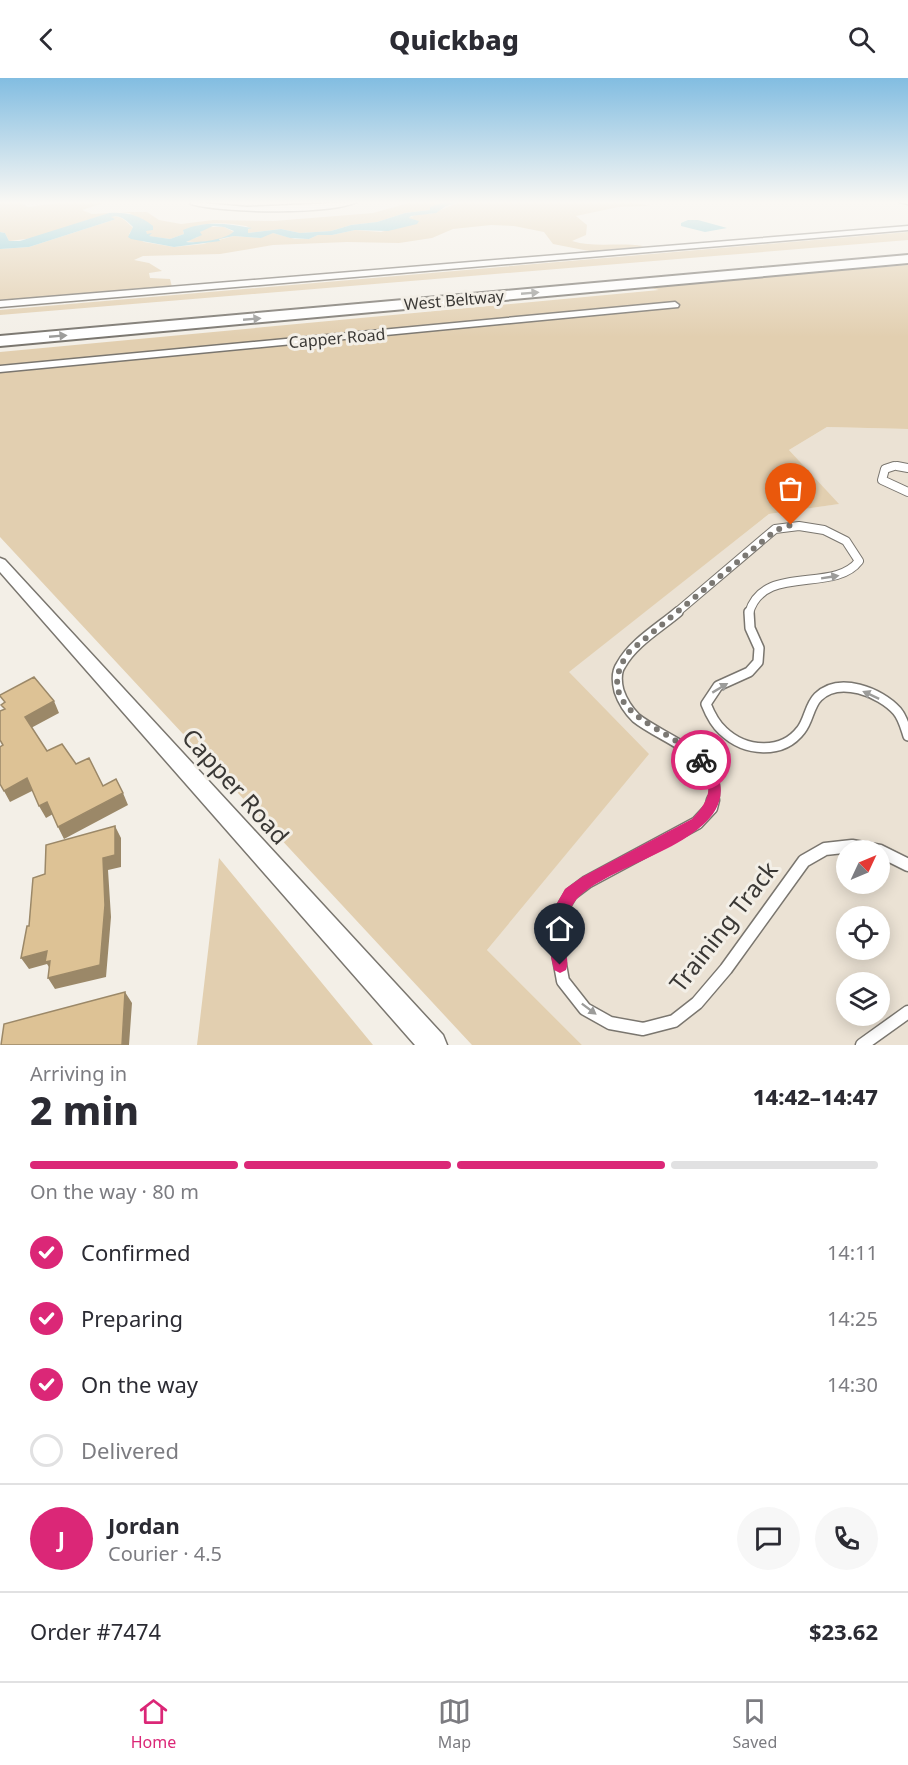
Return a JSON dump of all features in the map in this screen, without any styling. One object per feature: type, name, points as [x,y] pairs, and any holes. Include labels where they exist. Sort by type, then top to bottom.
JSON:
[{"type":"highway","name":"West Beltway","points":[[358,293],[895,247]]},
{"type":"highway","name":"West Beltway","points":[[0,342],[908,259]]},
{"type":"street","points":[[0,304],[679,247]]},
{"type":"street","name":"Capper Road","points":[[0,369],[675,305]]},
{"type":"street","name":"Capper Road","points":[[0,563],[433,1045]]},
{"type":"lane","points":[[908,468],[895,466],[885,469],[882,480],[908,492]]},
{"type":"lane","name":"Training Track","points":[[908,736],[896,710],[863,690],[846,687],[829,690],[817,698],[802,729],[791,740],[775,748],[748,745],[726,734],[714,721],[706,704],[713,690],[750,673],[759,660],[760,647],[750,628],[748,611],[753,599],[779,584],[844,574],[853,569],[859,561],[856,552],[846,541],[830,532],[810,526],[791,525],[776,530],[629,652],[619,666],[617,684],[622,699],[636,717],[696,755],[710,770],[716,791],[711,808],[697,824],[587,882],[571,894],[559,914],[557,948],[563,981],[585,1009],[610,1023],[643,1029],[674,1022],[697,1003],[726,969],[804,861],[825,849],[852,846],[880,851],[908,865]]},
{"type":"lane","points":[[862,1045],[908,1012]]},
{"type":"shaded area","points":[[260,247],[220,254],[143,256],[134,260],[149,263],[162,271],[149,273],[150,278],[170,279],[172,287],[0,301],[0,249]]},
{"type":"shaded area","points":[[569,247],[640,247],[637,248],[594,252]]},
{"type":"shaded area","points":[[732,247],[822,247],[0,315],[0,310]]},
{"type":"shaded area","points":[[908,265],[908,429],[827,427],[789,450],[839,504],[769,514],[569,672],[649,754],[487,950],[582,1045],[472,1045],[0,537],[0,352],[659,290],[647,287]]},
{"type":"shaded area","points":[[827,427],[908,429],[908,1045],[582,1045],[487,950],[648,754],[568,672],[769,514],[838,504],[789,450]]},
{"type":"shaded area","points":[[219,858],[373,1045],[197,1045]]},
{"type":"water","points":[[0,247],[27,247],[0,249]]},
{"type":"building","points":[[34,677],[54,701],[25,717],[47,751],[62,744],[76,764],[89,758],[103,786],[116,779],[123,793],[58,827],[47,802],[39,806],[27,778],[4,791],[0,784],[0,747],[3,745],[0,740],[0,711],[5,709],[1,705],[5,702],[0,695]]},
{"type":"building","points":[[115,826],[115,855],[103,858],[105,905],[100,965],[48,978],[50,961],[45,962],[47,951],[21,958],[27,926],[29,926],[33,878],[45,874],[46,845]]},
{"type":"building","points":[[125,992],[122,1045],[1,1045],[4,1024]]},
{"type":"way so far","points":[[701,760],[636,717],[622,699],[617,684],[619,666],[629,652],[776,530],[791,525]]},
{"type":"route","points":[[560,965],[557,948],[559,914],[571,894],[587,882],[697,824],[711,808],[716,791],[710,770],[701,760]]}]
